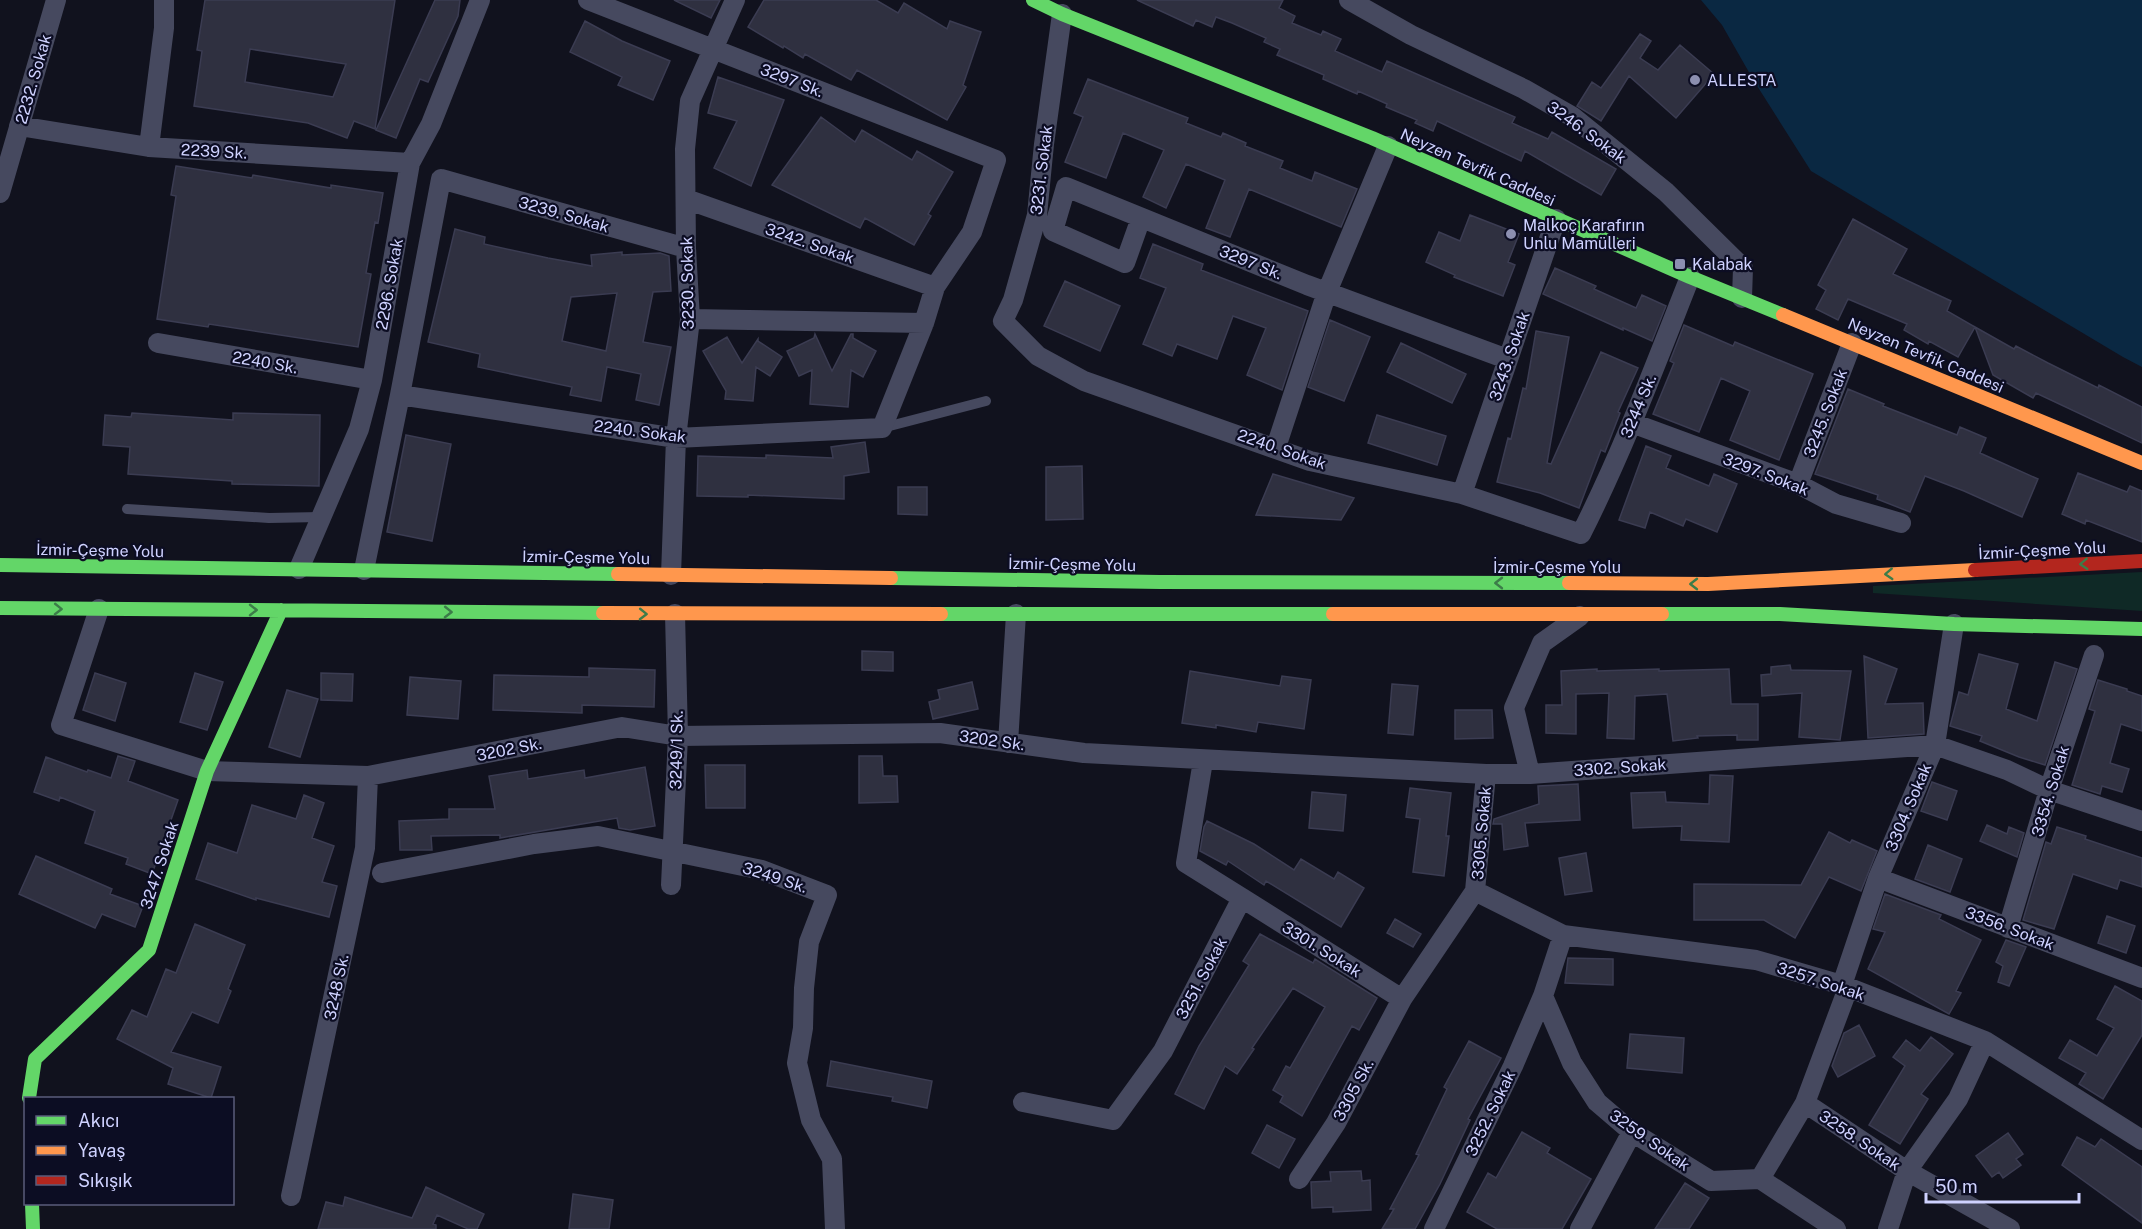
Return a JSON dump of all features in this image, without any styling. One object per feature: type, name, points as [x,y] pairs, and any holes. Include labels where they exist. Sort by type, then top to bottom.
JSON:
[{"type":"main road","name":"Neyzen Tevfik Caddesi","points":[[1035,1],[1388,146],[1690,277],[2142,463]]},
{"type":"main road","name":"İzmir-Çeşme Yolu","points":[[0,565],[1161,582],[1708,584],[2142,561]]},
{"type":"main road","points":[[0,608],[675,614],[1780,614],[1954,624],[2142,628]]},
{"type":"main road","name":"3247. Sokak","points":[[29,1097],[35,1059],[149,950],[207,771],[281,610]]},
{"type":"main road","points":[[32,1205],[33,1229]]},
{"type":"street","name":"2232. Sokak","points":[[0,193],[56,0]]},
{"type":"street","points":[[149,147],[164,28],[164,0]]},
{"type":"street","name":"2296. Sokak","points":[[299,569],[359,429],[372,380],[410,163],[431,124],[480,0]]},
{"type":"street","name":"3297 Sk.","points":[[588,0],[996,160],[972,232],[935,287]]},
{"type":"street","name":"3230. Sokak","points":[[671,575],[676,438],[690,319],[686,248],[685,149],[690,101],[735,0]]},
{"type":"street","name":"3246. Sokak","points":[[1350,0],[1411,35],[1524,89],[1573,117],[1666,192],[1743,268],[1743,298]]},
{"type":"street","name":"3231. Sokak","points":[[1003,321],[1013,300],[1037,215],[1044,144],[1062,14]]},
{"type":"street","name":"2239 Sk.","points":[[19,126],[149,147],[410,163]]},
{"type":"street","points":[[1276,447],[1328,292],[1388,146]]},
{"type":"street","name":"3239. Sokak","points":[[400,395],[441,179],[686,248]]},
{"type":"street","name":"3297 Sk.","points":[[1141,218],[1125,263],[1053,231],[1066,187],[1328,292],[1507,359]]},
{"type":"street","name":"3242. Sokak","points":[[686,199],[935,287]]},
{"type":"street","name":"3243. Sokak","points":[[1462,494],[1556,219]]},
{"type":"street","name":"3244 Sk.","points":[[1581,534],[1632,423],[1690,277]]},
{"type":"street","points":[[882,428],[924,323],[935,287]]},
{"type":"street","points":[[690,319],[924,323]]},
{"type":"street","name":"2240. Sokak","points":[[1003,321],[1038,356],[1084,381],[1276,447],[1310,461],[1462,494],[1581,534]]},
{"type":"street","name":"3245. Sokak","points":[[1798,484],[1852,343]]},
{"type":"street","name":"2240 Sk.","points":[[158,344],[372,380]]},
{"type":"street","points":[[364,570],[400,395]]},
{"type":"street","name":"2240. Sokak","points":[[400,395],[676,438],[882,428]]},
{"type":"street","name":"3297. Sokak","points":[[1632,423],[1798,484],[1836,504],[1901,523]]},
{"type":"street","name":"3202 Sk.","points":[[99,609],[61,724],[207,771],[368,776],[622,727],[678,736],[940,733],[1084,753]]},
{"type":"street","name":"3249/1 Sk.","points":[[670,885],[678,736],[675,614]]},
{"type":"street","points":[[1008,743],[1016,614]]},
{"type":"street","points":[[1530,774],[1514,708],[1542,643],[1583,614]]},
{"type":"street","name":"3304. Sokak","points":[[1760,1179],[1805,1103],[1845,986],[1878,878],[1935,745],[1954,624]]},
{"type":"street","name":"3354. Sokak","points":[[2008,928],[2049,790],[2094,655]]},
{"type":"street","name":"3302. Sokak","points":[[1084,753],[1203,761],[1530,774],[1935,745],[2007,770],[2049,790],[2142,821]]},
{"type":"street","points":[[1203,761],[1186,862],[1242,898]]},
{"type":"street","name":"3305. Sokak","points":[[1475,891],[1486,774]]},
{"type":"street","name":"3248 Sk.","points":[[291,1196],[365,848],[368,776]]},
{"type":"street","name":"3249 Sk.","points":[[382,873],[534,844],[598,836],[762,870],[827,895],[809,942],[803,1028],[797,1063],[812,1120],[832,1159],[835,1229]]},
{"type":"street","name":"3356. Sokak","points":[[1878,878],[2142,978]]},
{"type":"street","name":"3257. Sokak","points":[[1475,891],[1563,935],[1756,960],[1845,986],[1985,1041],[2142,1140]]},
{"type":"street","name":"3305 Sk.","points":[[1299,1179],[1336,1123],[1402,999],[1475,891]]},
{"type":"street","name":"3301. Sokak","points":[[1242,898],[1402,999]]},
{"type":"street","name":"3251. Sokak","points":[[1023,1102],[1113,1120],[1162,1051],[1242,898]]},
{"type":"street","points":[[1543,996],[1563,935]]},
{"type":"street","name":"3259. Sokak","points":[[1543,996],[1572,1063],[1598,1102],[1632,1131],[1711,1182],[1760,1179]]},
{"type":"street","name":"3252. Sokak","points":[[1434,1229],[1514,1066],[1543,996]]},
{"type":"street","points":[[1888,1229],[1907,1171],[1958,1100],[1985,1041]]},
{"type":"street","name":"3258. Sokak","points":[[1805,1103],[1907,1171],[2010,1229]]},
{"type":"street","points":[[1580,1229],[1632,1131]]},
{"type":"street","points":[[1760,1179],[1836,1229]]},
{"type":"lane","points":[[882,428],[986,401]]},
{"type":"lane","points":[[127,509],[269,518],[321,518]]},
{"type":"green space","points":[[2142,572],[2142,611],[1873,593],[1873,586]]},
{"type":"water","points":[[1701,0],[2142,0],[2142,367],[1811,171],[1754,81],[1722,25]]},
{"type":"building","points":[[205,0],[395,0],[375,129],[354,121],[347,138],[308,123],[194,106],[202,51],[197,50]],"holes":[[[250,49],[346,64],[333,97],[245,82]]]},
{"type":"building","points":[[435,0],[460,0],[458,16],[428,82],[420,79],[396,138],[376,130]]},
{"type":"building","points":[[674,0],[720,0],[711,18]]},
{"type":"building","points":[[764,0],[876,0],[898,13],[904,3],[947,29],[950,21],[981,32],[963,85],[966,87],[947,120],[857,70],[851,80],[805,54],[803,58],[784,46],[783,48],[748,27]]},
{"type":"building","points":[[1137,0],[1283,0],[1279,8],[1295,16],[1292,23],[1321,35],[1323,31],[1341,39],[1335,51],[1382,72],[1387,61],[1515,117],[1512,123],[1548,139],[1552,132],[1616,169],[1601,195],[1525,151],[1521,161],[1437,121],[1433,131],[1415,123],[1417,120],[1386,107],[1387,104],[1323,79],[1324,75],[1277,55],[1280,49],[1264,42],[1266,38],[1232,23],[1216,17],[1212,27],[1196,20],[1193,26]]},
{"type":"building","points":[[585,21],[622,41],[670,61],[653,100],[618,85],[622,77],[570,52]]},
{"type":"building","points":[[1640,34],[1651,41],[1640,58],[1658,70],[1680,45],[1714,74],[1676,118],[1629,76],[1601,121],[1577,106],[1592,82],[1601,88]]},
{"type":"building","points":[[718,77],[784,100],[751,186],[714,168],[737,121],[708,113]]},
{"type":"building","points":[[1088,79],[1188,118],[1186,123],[1221,137],[1223,133],[1246,143],[1245,146],[1283,161],[1280,168],[1312,181],[1315,172],[1357,189],[1341,227],[1249,189],[1230,237],[1206,228],[1225,180],[1186,164],[1166,208],[1143,197],[1164,150],[1123,133],[1106,178],[1065,162],[1083,117],[1074,113]]},
{"type":"building","points":[[821,117],[855,142],[862,130],[912,160],[917,151],[953,172],[928,214],[931,216],[914,245],[865,218],[860,228],[772,185]]},
{"type":"building","points":[[176,166],[252,178],[253,175],[331,188],[331,185],[383,193],[366,273],[371,274],[358,347],[209,324],[208,327],[157,319],[176,196],[171,195]]},
{"type":"building","points":[[1470,215],[1519,234],[1508,262],[1515,265],[1503,296],[1454,277],[1455,275],[1426,262],[1439,232],[1460,241]]},
{"type":"building","points":[[1853,219],[1907,249],[1893,274],[1951,301],[1947,311],[1975,327],[1958,357],[1904,330],[1907,324],[1848,299],[1838,320],[1816,309],[1826,290],[1818,285]]},
{"type":"building","points":[[455,229],[485,237],[484,244],[592,266],[591,255],[622,252],[622,255],[660,253],[669,256],[671,291],[653,292],[643,342],[671,347],[659,405],[636,400],[641,374],[607,367],[601,401],[570,395],[572,387],[478,367],[480,354],[428,342]],"holes":[[[617,293],[606,351],[562,341],[571,297]]]},
{"type":"building","points":[[1153,244],[1203,264],[1201,270],[1308,311],[1282,390],[1247,375],[1266,328],[1233,316],[1217,359],[1177,344],[1172,356],[1143,344],[1166,288],[1140,278]]},
{"type":"building","points":[[1555,268],[1596,286],[1594,289],[1636,308],[1642,295],[1666,306],[1652,341],[1543,294]]},
{"type":"building","points":[[1065,281],[1120,306],[1100,351],[1044,326]]},
{"type":"building","points":[[1330,320],[1370,337],[1344,401],[1308,387]]},
{"type":"building","points":[[1684,325],[1733,346],[1735,342],[1813,374],[1779,460],[1730,440],[1750,391],[1721,378],[1699,432],[1653,414],[1674,363],[1670,361]]},
{"type":"building","points":[[1975,327],[2014,349],[2016,346],[2098,388],[2099,385],[2142,407],[2142,443],[2036,393],[2033,398],[1993,375]]},
{"type":"building","points":[[1536,331],[1569,337],[1547,463],[1551,464],[1601,352],[1638,368],[1618,412],[1620,413],[1605,452],[1601,450],[1579,508],[1540,493],[1497,482],[1508,438],[1511,439],[1523,388],[1526,389]]},
{"type":"building","points":[[815,334],[832,371],[851,334],[853,338],[876,351],[863,377],[851,370],[848,407],[810,404],[812,370],[799,376],[787,351],[814,338]]},
{"type":"building","points":[[727,337],[742,363],[758,339],[782,357],[770,376],[756,367],[753,401],[725,399],[726,391],[703,351]]},
{"type":"building","points":[[1401,343],[1466,374],[1452,403],[1387,372]]},
{"type":"building","points":[[1848,389],[1884,404],[1883,406],[1957,435],[1960,427],[1986,438],[1980,453],[2038,479],[2022,517],[1925,476],[1910,512],[1877,499],[1878,495],[1815,474]]},
{"type":"building","points":[[132,413],[233,420],[233,413],[320,415],[319,486],[232,484],[232,481],[128,474],[130,447],[103,445],[105,415],[131,417]]},
{"type":"building","points":[[1377,415],[1446,436],[1437,465],[1368,443]]},
{"type":"building","points":[[406,435],[451,444],[432,541],[387,532]]},
{"type":"building","points":[[865,442],[869,472],[844,476],[844,499],[748,495],[748,497],[697,496],[698,456],[766,458],[766,455],[833,458],[831,447]]},
{"type":"building","points":[[1646,446],[1671,456],[1666,468],[1709,486],[1714,474],[1737,484],[1717,532],[1686,519],[1683,526],[1650,512],[1645,528],[1619,520]]},
{"type":"building","points":[[1082,466],[1083,519],[1046,520],[1046,467]]},
{"type":"building","points":[[2078,473],[2127,492],[2130,486],[2142,491],[2142,542],[2086,520],[2085,524],[2062,514]]},
{"type":"building","points":[[1273,474],[1354,498],[1341,520],[1256,515]]},
{"type":"building","points":[[898,487],[927,487],[927,515],[898,514]]},
{"type":"building","points":[[862,651],[893,652],[893,671],[862,670]]},
{"type":"building","points":[[1979,654],[2018,664],[2006,709],[2037,721],[2055,662],[2077,669],[2045,765],[1980,741],[1982,736],[1950,726],[1959,692],[1968,695]]},
{"type":"building","points":[[1864,656],[1897,669],[1885,704],[1923,703],[1924,734],[1868,738]]},
{"type":"building","points":[[1790,665],[1791,670],[1851,671],[1840,740],[1799,737],[1802,693],[1762,696],[1761,675],[1771,674],[1771,667]]},
{"type":"building","points":[[589,668],[655,670],[654,707],[582,705],[582,713],[493,710],[494,675],[589,677]]},
{"type":"building","points":[[1597,669],[1597,671],[1659,669],[1659,671],[1729,669],[1731,704],[1758,704],[1758,740],[1737,740],[1737,735],[1697,736],[1698,738],[1673,741],[1667,694],[1635,696],[1634,739],[1607,738],[1609,693],[1576,694],[1576,734],[1546,733],[1546,705],[1562,705],[1561,671]]},
{"type":"building","points":[[1190,671],[1280,686],[1282,676],[1311,680],[1304,729],[1258,722],[1256,732],[1216,725],[1216,728],[1182,723]]},
{"type":"building","points":[[95,673],[126,683],[115,721],[83,710]]},
{"type":"building","points":[[195,673],[223,682],[207,730],[180,722]]},
{"type":"building","points":[[321,673],[353,674],[352,701],[321,700]]},
{"type":"building","points":[[410,677],[461,681],[458,719],[407,715]]},
{"type":"building","points":[[2098,680],[2142,696],[2142,731],[2121,724],[2110,763],[2129,769],[2122,792],[2102,786],[2100,794],[2072,785],[2095,711],[2089,709]]},
{"type":"building","points":[[972,682],[978,709],[933,719],[929,702],[940,699],[938,690]]},
{"type":"building","points":[[1392,684],[1418,686],[1413,735],[1388,733]]},
{"type":"building","points":[[287,690],[318,699],[300,757],[269,747]]},
{"type":"building","points":[[1455,710],[1492,710],[1493,738],[1455,739]]},
{"type":"building","points":[[118,756],[135,761],[128,781],[178,800],[152,874],[126,864],[128,858],[85,843],[95,811],[60,797],[59,801],[34,792],[46,757],[111,778]]},
{"type":"building","points":[[859,756],[882,756],[883,776],[897,776],[898,802],[859,803]]},
{"type":"building","points":[[705,765],[745,765],[745,808],[706,808]]},
{"type":"building","points":[[645,767],[655,826],[630,830],[619,828],[617,818],[500,838],[500,835],[431,836],[432,850],[400,850],[399,821],[449,819],[449,809],[495,809],[489,776],[527,770],[528,779],[584,770],[585,778]]},
{"type":"building","points":[[1710,775],[1733,776],[1729,842],[1681,840],[1682,826],[1633,828],[1631,793],[1665,792],[1666,802],[1709,804]]},
{"type":"building","points":[[1932,782],[1957,791],[1947,820],[1921,811]]},
{"type":"building","points":[[1578,784],[1580,820],[1525,823],[1528,846],[1504,850],[1502,824],[1493,824],[1494,819],[1539,804],[1538,786]]},
{"type":"building","points":[[1410,788],[1451,793],[1444,876],[1413,872],[1420,819],[1406,817]]},
{"type":"building","points":[[1312,792],[1346,795],[1343,831],[1309,828]]},
{"type":"building","points":[[304,795],[324,803],[312,838],[334,846],[322,882],[337,886],[329,917],[256,898],[256,900],[196,879],[208,843],[237,853],[252,805],[296,819]]},
{"type":"building","points":[[1207,821],[1254,844],[1294,870],[1301,859],[1334,879],[1338,872],[1364,888],[1341,927],[1266,881],[1264,885],[1228,861],[1226,865],[1200,851]]},
{"type":"building","points":[[1987,825],[2007,834],[2009,827],[2024,833],[2017,857],[1980,841]]},
{"type":"building","points":[[2057,827],[2142,858],[2142,887],[2120,880],[2117,889],[2073,874],[2054,929],[2023,920],[2046,842],[2051,844]]},
{"type":"building","points":[[1829,832],[1850,843],[1852,840],[1877,851],[1861,891],[1829,877],[1795,938],[1764,920],[1694,920],[1694,884],[1801,885]]},
{"type":"building","points":[[1928,845],[1962,859],[1950,892],[1915,879]]},
{"type":"building","points":[[1586,853],[1592,891],[1565,895],[1559,858]]},
{"type":"building","points":[[36,856],[112,889],[110,894],[143,906],[135,927],[102,914],[95,928],[19,894]]},
{"type":"building","points":[[1885,894],[1941,915],[1939,919],[1981,940],[1956,991],[1961,993],[1949,1014],[1868,969],[1885,932],[1873,929]]},
{"type":"building","points":[[2107,916],[2135,926],[2126,953],[2098,943]]},
{"type":"building","points":[[1395,919],[1421,934],[1413,947],[1387,933]]},
{"type":"building","points":[[195,924],[245,945],[228,989],[231,991],[218,1023],[192,1012],[171,1052],[221,1067],[211,1097],[168,1084],[173,1068],[117,1039],[132,1010],[147,1017],[166,969],[176,973]]},
{"type":"building","points":[[1260,934],[1313,963],[1315,959],[1377,998],[1359,1030],[1352,1026],[1302,1116],[1280,1102],[1283,1096],[1273,1090],[1286,1066],[1290,1068],[1325,1007],[1293,988],[1237,1074],[1225,1066],[1204,1109],[1175,1094],[1199,1046],[1249,965],[1243,961]]},
{"type":"building","points":[[2006,940],[2026,947],[2009,986],[1998,982],[2003,966],[1996,962]]},
{"type":"building","points":[[1568,958],[1613,959],[1613,985],[1565,983]]},
{"type":"building","points":[[2115,986],[2142,1001],[2142,1035],[2103,1099],[2079,1084],[2086,1073],[2059,1058],[2070,1040],[2097,1056],[2114,1028],[2097,1019]]},
{"type":"building","points":[[1859,1025],[1875,1056],[1838,1077],[1832,1066],[1844,1033]]},
{"type":"building","points":[[1630,1034],[1684,1038],[1682,1073],[1627,1068]]},
{"type":"building","points":[[1931,1037],[1953,1054],[1921,1094],[1928,1099],[1900,1144],[1869,1125],[1905,1066],[1893,1057],[1906,1040],[1920,1051]]},
{"type":"building","points":[[1469,1041],[1501,1058],[1468,1119],[1470,1120],[1440,1184],[1415,1229],[1382,1229],[1419,1155],[1416,1154],[1447,1089],[1444,1087]]},
{"type":"building","points":[[831,1061],[932,1081],[927,1108],[892,1101],[893,1097],[827,1086]]},
{"type":"building","points":[[1267,1125],[1295,1139],[1279,1168],[1252,1153]]},
{"type":"building","points":[[1522,1132],[1550,1148],[1547,1153],[1591,1179],[1562,1229],[1497,1229],[1467,1212],[1488,1173],[1496,1178]]},
{"type":"building","points":[[2008,1133],[2023,1154],[2016,1159],[2021,1165],[2003,1178],[1999,1172],[1992,1177],[1976,1156]]},
{"type":"building","points":[[2077,1137],[2095,1147],[2101,1139],[2142,1167],[2142,1223],[2062,1165]]},
{"type":"building","points":[[1361,1171],[1362,1181],[1370,1180],[1371,1210],[1333,1212],[1333,1207],[1312,1208],[1311,1182],[1331,1181],[1330,1172]]},
{"type":"building","points":[[1685,1183],[1709,1198],[1689,1229],[1655,1229]]},
{"type":"building","points":[[426,1187],[484,1214],[477,1229],[468,1229],[437,1215],[433,1224],[436,1225],[436,1229],[318,1229],[326,1202],[343,1206],[345,1197],[412,1218]]},
{"type":"building","points":[[573,1194],[613,1200],[609,1229],[569,1229]]},
{"type":"traffic: fast","points":[[1033,0],[1062,14],[1372,138],[1690,277],[1783,315]]},
{"type":"traffic: fast","points":[[0,565],[618,574]]},
{"type":"traffic: fast","points":[[891,578],[1160,582],[1569,583]]},
{"type":"traffic: fast","points":[[0,608],[603,613]]},
{"type":"traffic: fast","points":[[29,1097],[35,1059],[149,950],[207,771],[281,610]]},
{"type":"traffic: fast","points":[[941,614],[1333,614]]},
{"type":"traffic: fast","points":[[1662,614],[1780,614],[1954,624],[2142,629]]},
{"type":"traffic: fast","points":[[32,1205],[33,1229]]},
{"type":"traffic: slow","points":[[1783,315],[2142,463]]},
{"type":"traffic: slow","points":[[1569,583],[1708,584],[1975,570]]},
{"type":"traffic: slow","points":[[618,574],[891,578]]},
{"type":"traffic: slow","points":[[603,613],[941,614]]},
{"type":"traffic: slow","points":[[1333,614],[1662,614]]},
{"type":"traffic: jam","points":[[1975,570],[2142,561]]},
{"type":"place","name":"ALLESTA","points":[[1695,80]]},
{"type":"place","name":"Malkoç Karafırın Unlu Mamülleri","points":[[1511,234]]},
{"type":"place","name":"Kalabak","points":[[1680,264]]}]
